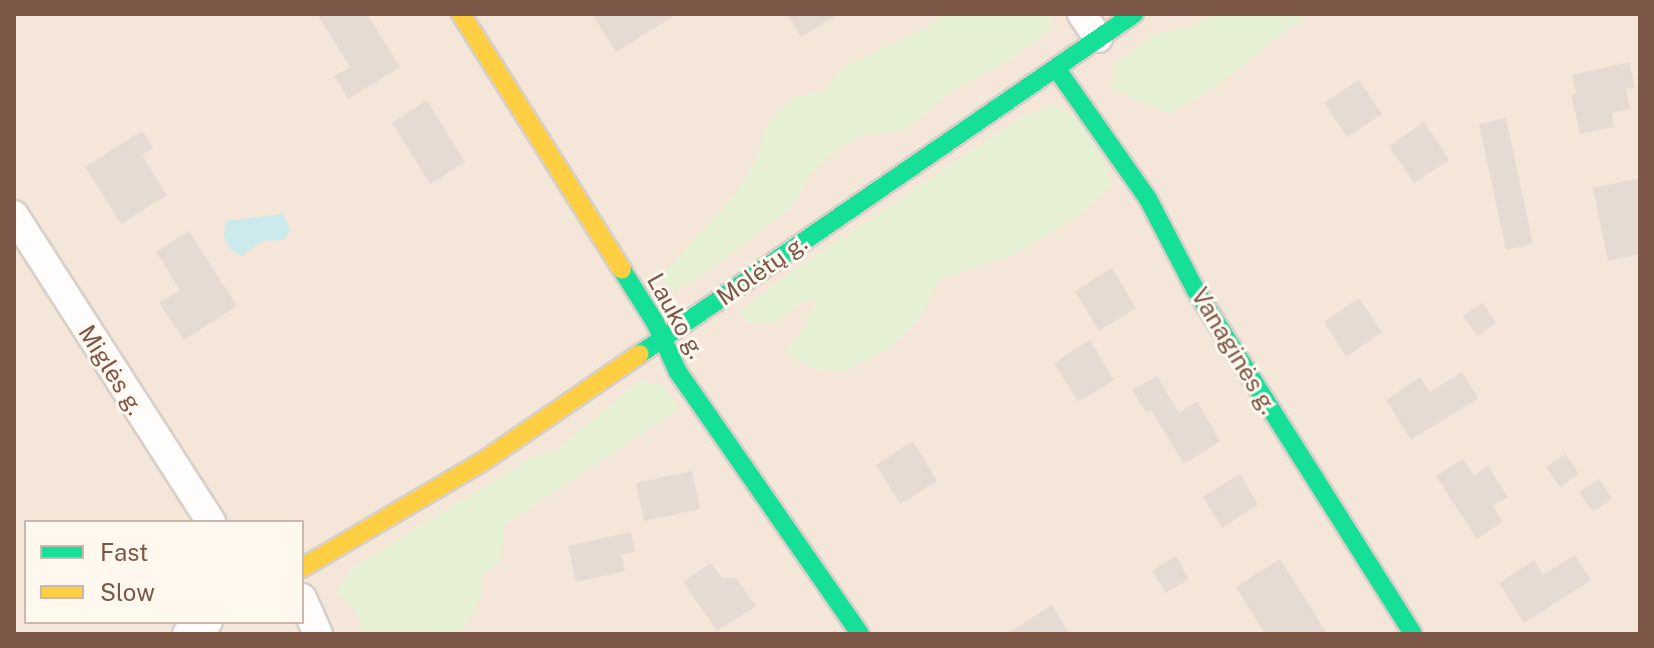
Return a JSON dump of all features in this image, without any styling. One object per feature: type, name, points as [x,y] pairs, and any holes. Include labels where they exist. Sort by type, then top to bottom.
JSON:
[{"type":"street","name":"Lauko g.","points":[[461,14],[655,322],[678,372],[860,634]]},
{"type":"street","points":[[1082,14],[1098,38]]},
{"type":"street","name":"Molėtų g.","points":[[304,567],[482,462],[1134,14]]},
{"type":"street","name":"Vanaginės g.","points":[[1056,68],[1148,199],[1195,289],[1413,634]]},
{"type":"street","name":"Miglės g.","points":[[16,221],[210,520]]},
{"type":"street","points":[[304,602],[318,634]]},
{"type":"street","points":[[187,634],[204,624]]},
{"type":"shaded area","points":[[14,14],[1640,14],[1640,634],[14,634]]},
{"type":"green space","points":[[943,14],[1050,14],[1051,30],[1012,58],[952,91],[903,131],[867,134],[836,149],[810,174],[794,205],[702,276],[675,291],[659,278],[736,194],[758,155],[767,124],[795,96],[824,92],[844,67],[925,28]]},
{"type":"green space","points":[[1211,14],[1312,14],[1282,33],[1218,85],[1170,114],[1112,89],[1113,65],[1157,33],[1192,27]]},
{"type":"green space","points":[[1058,104],[1079,122],[1098,149],[1113,184],[1075,218],[1017,253],[939,279],[919,320],[889,348],[844,372],[814,369],[784,352],[805,326],[817,299],[801,302],[776,322],[749,324],[740,312],[781,279],[1020,118]]},
{"type":"green space","points":[[639,381],[663,385],[679,409],[505,524],[501,559],[482,576],[481,597],[465,626],[452,634],[362,634],[357,612],[336,594],[351,569],[533,457],[557,450]]},
{"type":"water","points":[[283,214],[290,230],[284,240],[262,241],[242,256],[230,249],[224,237],[225,221]]},
{"type":"building","points":[[317,14],[367,14],[400,67],[348,99],[334,76],[350,67]]},
{"type":"building","points":[[592,14],[677,14],[616,52]]},
{"type":"building","points":[[787,14],[838,14],[801,37]]},
{"type":"building","points":[[1629,62],[1635,87],[1626,89],[1630,109],[1612,113],[1614,127],[1580,134],[1571,95],[1576,94],[1572,75]]},
{"type":"building","points":[[1359,80],[1382,114],[1347,137],[1324,103]]},
{"type":"building","points":[[427,100],[465,162],[430,184],[392,123]]},
{"type":"building","points":[[1506,118],[1533,244],[1506,250],[1479,124]]},
{"type":"building","points":[[1424,122],[1449,160],[1414,183],[1389,146]]},
{"type":"building","points":[[142,131],[153,148],[142,155],[167,195],[121,224],[85,167]]},
{"type":"building","points":[[1640,178],[1640,254],[1608,261],[1593,188]]},
{"type":"building","points":[[189,231],[237,306],[184,340],[159,303],[180,290],[156,252]]},
{"type":"building","points":[[1112,268],[1136,308],[1099,331],[1075,291]]},
{"type":"building","points":[[1359,298],[1382,332],[1346,357],[1324,322]]},
{"type":"building","points":[[1483,303],[1496,323],[1477,336],[1463,316]]},
{"type":"building","points":[[1090,340],[1114,380],[1078,402],[1054,363]]},
{"type":"building","points":[[1462,372],[1478,398],[1411,440],[1386,400],[1420,377],[1430,392]]},
{"type":"building","points":[[1157,376],[1179,413],[1197,401],[1220,441],[1184,464],[1151,410],[1146,413],[1132,390]]},
{"type":"building","points":[[913,441],[937,481],[900,504],[876,465]]},
{"type":"building","points":[[1566,454],[1579,474],[1560,487],[1546,467]]},
{"type":"building","points":[[1463,459],[1474,476],[1488,466],[1508,497],[1493,506],[1503,521],[1477,539],[1436,476]]},
{"type":"building","points":[[692,471],[700,509],[644,521],[636,483]]},
{"type":"building","points":[[1240,474],[1258,505],[1222,528],[1203,497]]},
{"type":"building","points":[[1599,479],[1612,499],[1593,512],[1579,492]]},
{"type":"building","points":[[631,532],[635,552],[621,555],[625,571],[576,582],[568,546]]},
{"type":"building","points":[[1575,555],[1591,580],[1524,623],[1499,583],[1534,560],[1543,575]]},
{"type":"building","points":[[1176,556],[1189,579],[1166,593],[1152,571]]},
{"type":"building","points":[[1280,559],[1327,634],[1265,634],[1236,587]]},
{"type":"building","points":[[711,563],[722,578],[736,578],[756,606],[717,631],[683,582]]},
{"type":"building","points":[[1052,605],[1069,634],[1007,634]]},
{"type":"traffic: fast","points":[[640,354],[1134,14]]},
{"type":"traffic: fast","points":[[1056,68],[1148,199],[1195,289],[1413,634]]},
{"type":"traffic: fast","points":[[622,270],[655,322],[678,372],[860,634]]},
{"type":"traffic: slow","points":[[461,14],[622,270]]},
{"type":"traffic: slow","points":[[304,567],[482,462],[640,354]]}]
